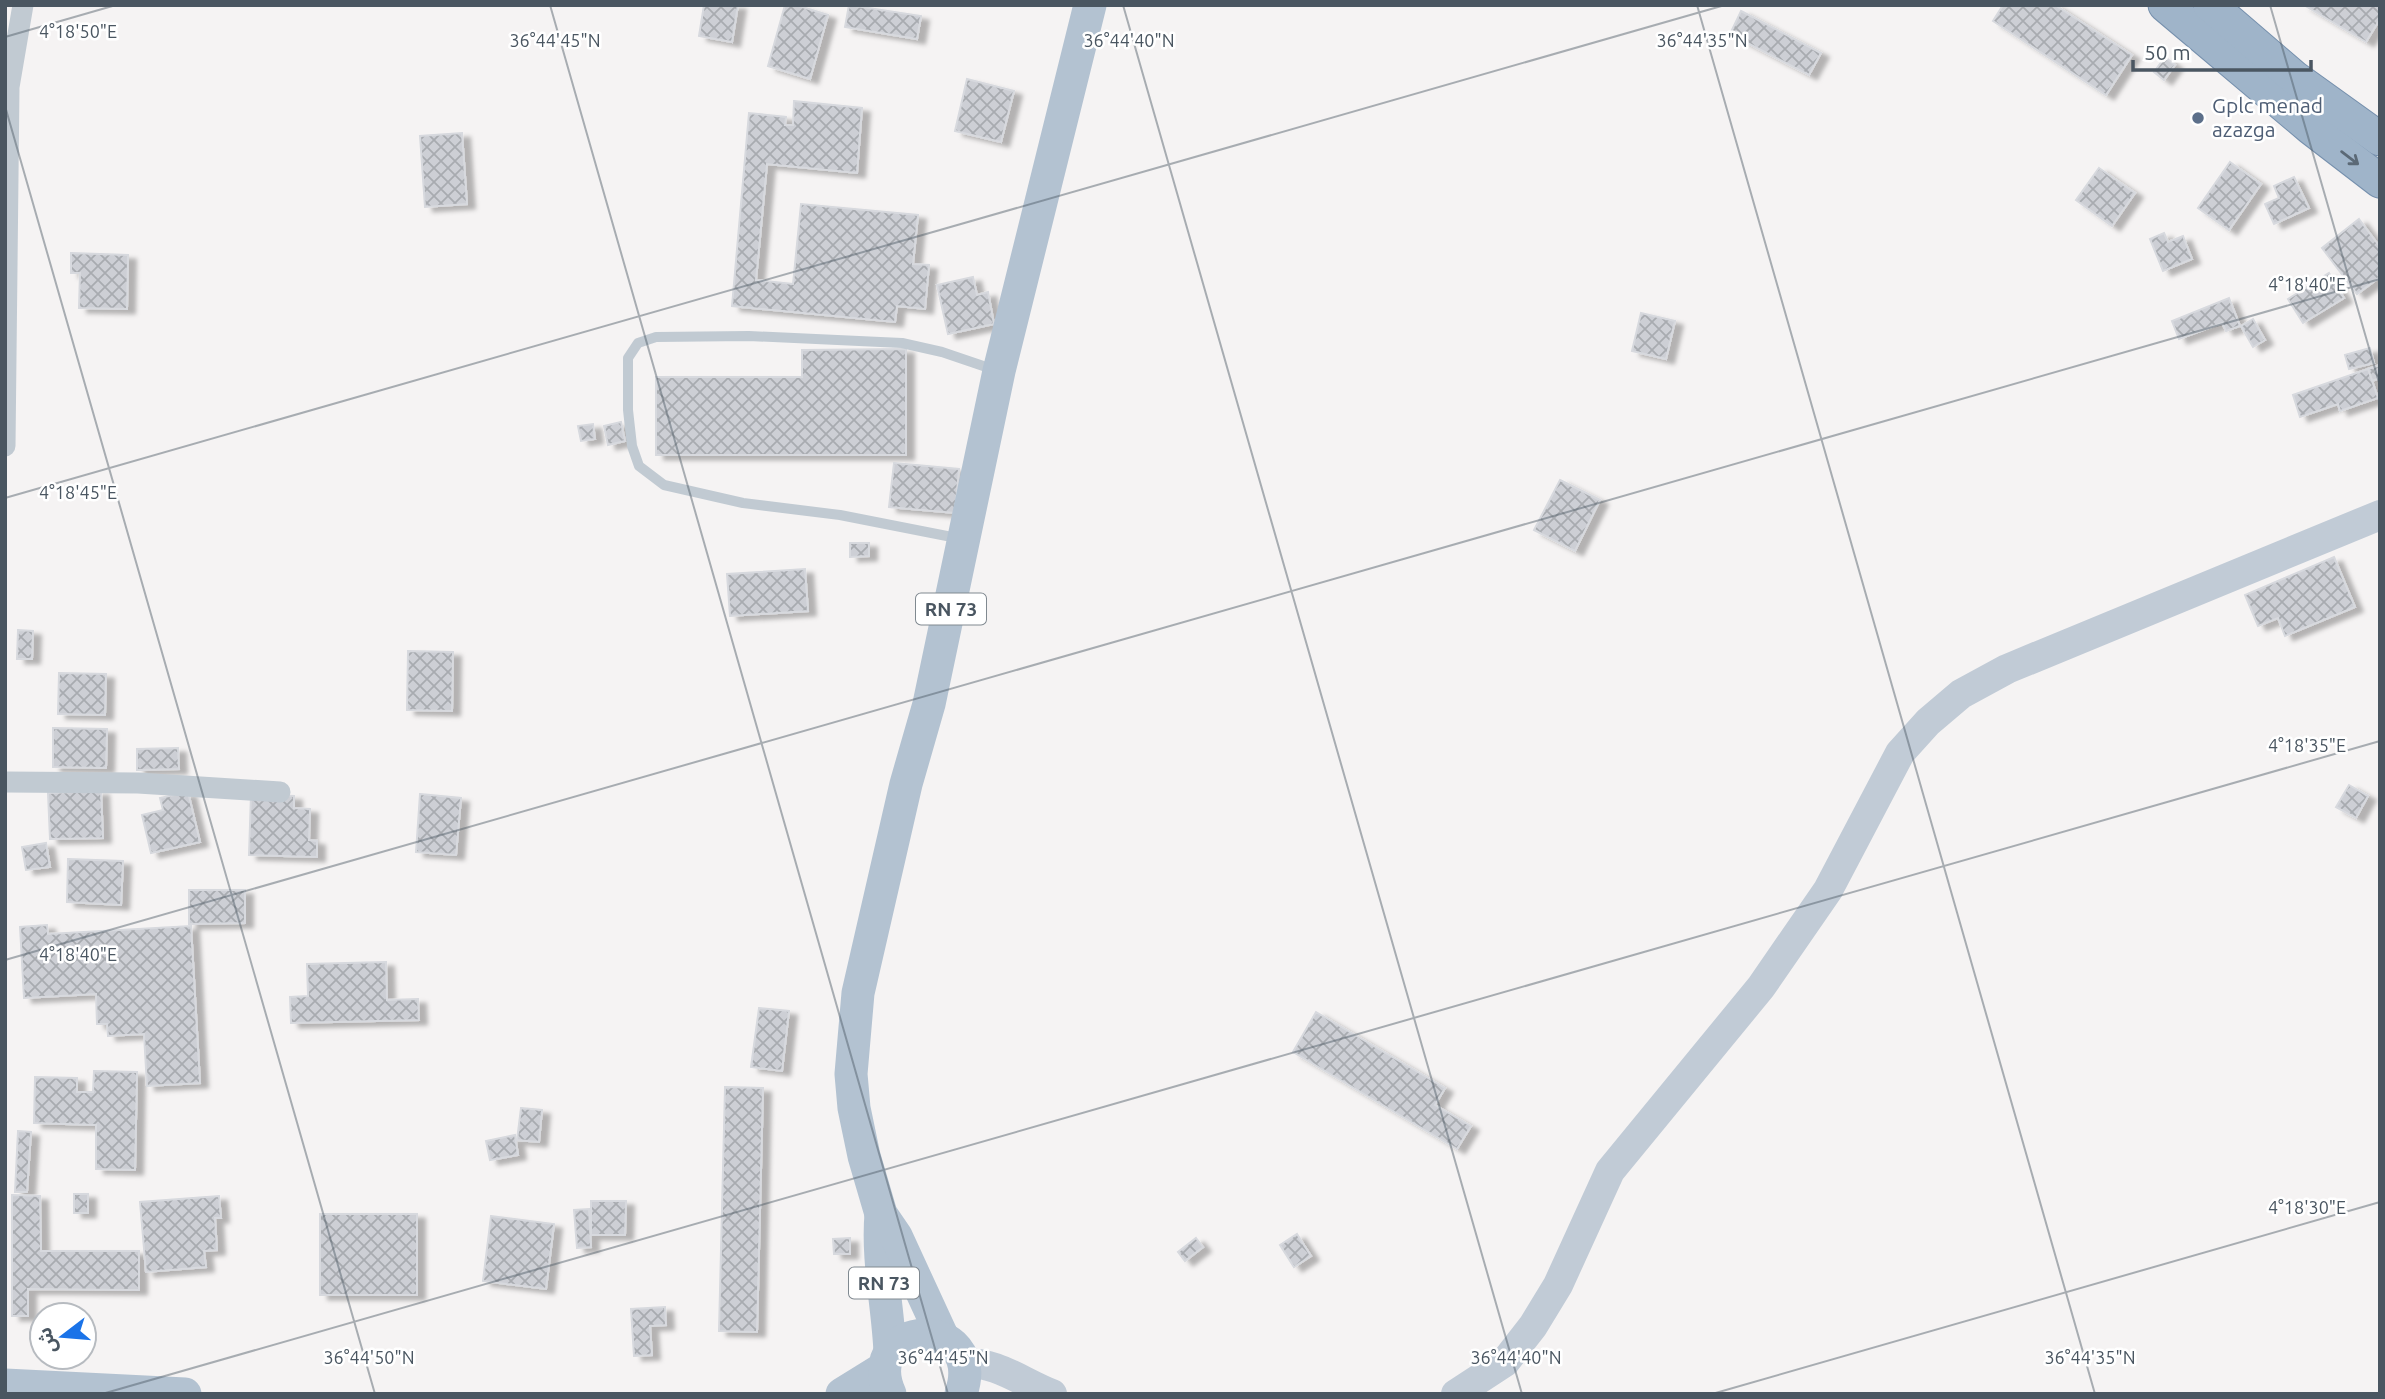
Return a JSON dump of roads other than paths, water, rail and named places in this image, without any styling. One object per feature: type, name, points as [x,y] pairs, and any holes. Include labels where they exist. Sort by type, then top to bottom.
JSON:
[{"type":"highway","points":[[2165,5],[2311,128],[2380,180]]},
{"type":"highway","points":[[2210,5],[2295,78],[2380,139]]},
{"type":"main road","name":"RN 73","points":[[943,1338],[896,1236],[881,1214],[853,1108],[851,1074],[858,993],[906,784],[929,704],[999,371],[1089,5]]},
{"type":"main road","points":[[1456,1394],[1505,1362],[1533,1326],[1558,1285],[1610,1171],[1761,987],[1828,890],[1899,752],[1928,722],[1961,694],[2007,669],[2380,515]]},
{"type":"main road","name":"RN 73","points":[[881,1214],[878,1245],[886,1298],[888,1371]]},
{"type":"main road","points":[[842,1394],[888,1371],[900,1341],[914,1335],[930,1333],[943,1338],[957,1349],[962,1379],[982,1363],[1052,1394]]},
{"type":"main road","points":[[5,1385],[185,1394]]},
{"type":"street","points":[[5,446],[9,87],[23,5]]},
{"type":"street","points":[[5,782],[138,783],[280,792]]},
{"type":"lane","points":[[964,540],[841,515],[743,503],[664,485],[639,466],[632,446],[628,358],[638,343],[656,337],[748,336],[902,343],[942,352],[999,371]]},
{"type":"place","name":"Gplc menad azazga","points":[[2198,118]]}]
